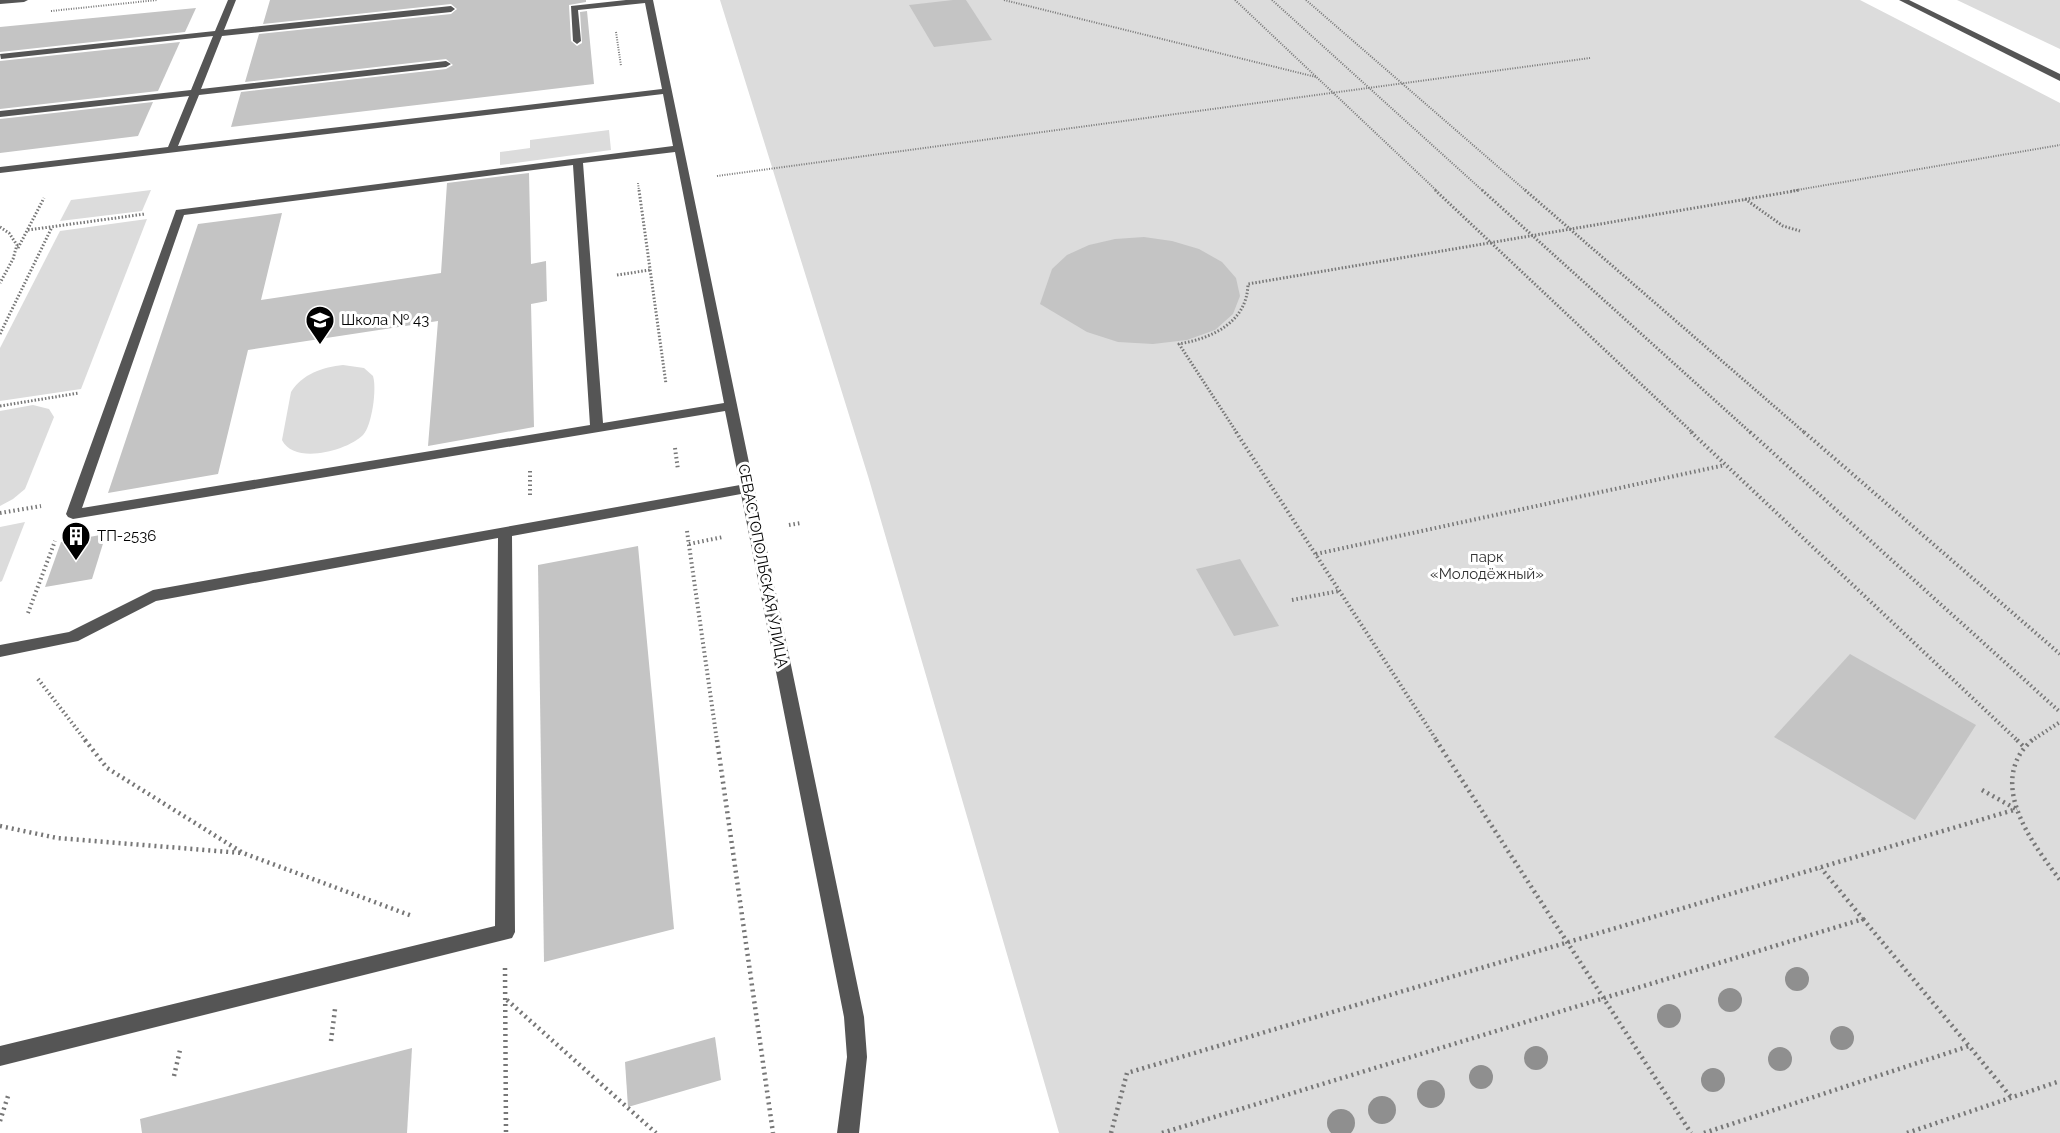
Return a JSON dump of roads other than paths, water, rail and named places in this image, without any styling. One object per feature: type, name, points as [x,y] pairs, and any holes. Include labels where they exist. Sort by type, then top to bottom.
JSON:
[{"type":"street","points":[[0,2],[24,0]]},
{"type":"street","points":[[172,149],[232,0]]},
{"type":"street","points":[[577,41],[574,8],[649,0]]},
{"type":"street","name":"СЕВАСТОПОЛЬСКАЯ УЛИЦА","points":[[649,0],[854,1017],[857,1057],[848,1133]]},
{"type":"street","points":[[1903,0],[2060,78]]},
{"type":"street","points":[[1,56],[451,9]]},
{"type":"street","points":[[0,114],[446,64]]},
{"type":"street","points":[[0,170],[668,91]]},
{"type":"street","points":[[679,148],[180,212],[73,514],[731,406]]},
{"type":"street","points":[[578,161],[597,427]]},
{"type":"street","points":[[7,649],[72,637],[153,596],[748,488]]},
{"type":"street","points":[[0,1056],[505,932],[505,531]]},
{"type":"place","name":"Школа № 43","points":[[320,346]]},
{"type":"place","name":"ТП-2536","points":[[76,562]]},
{"type":"park label","name":"парк «Молодёжный»","points":[[1487,566]]}]
